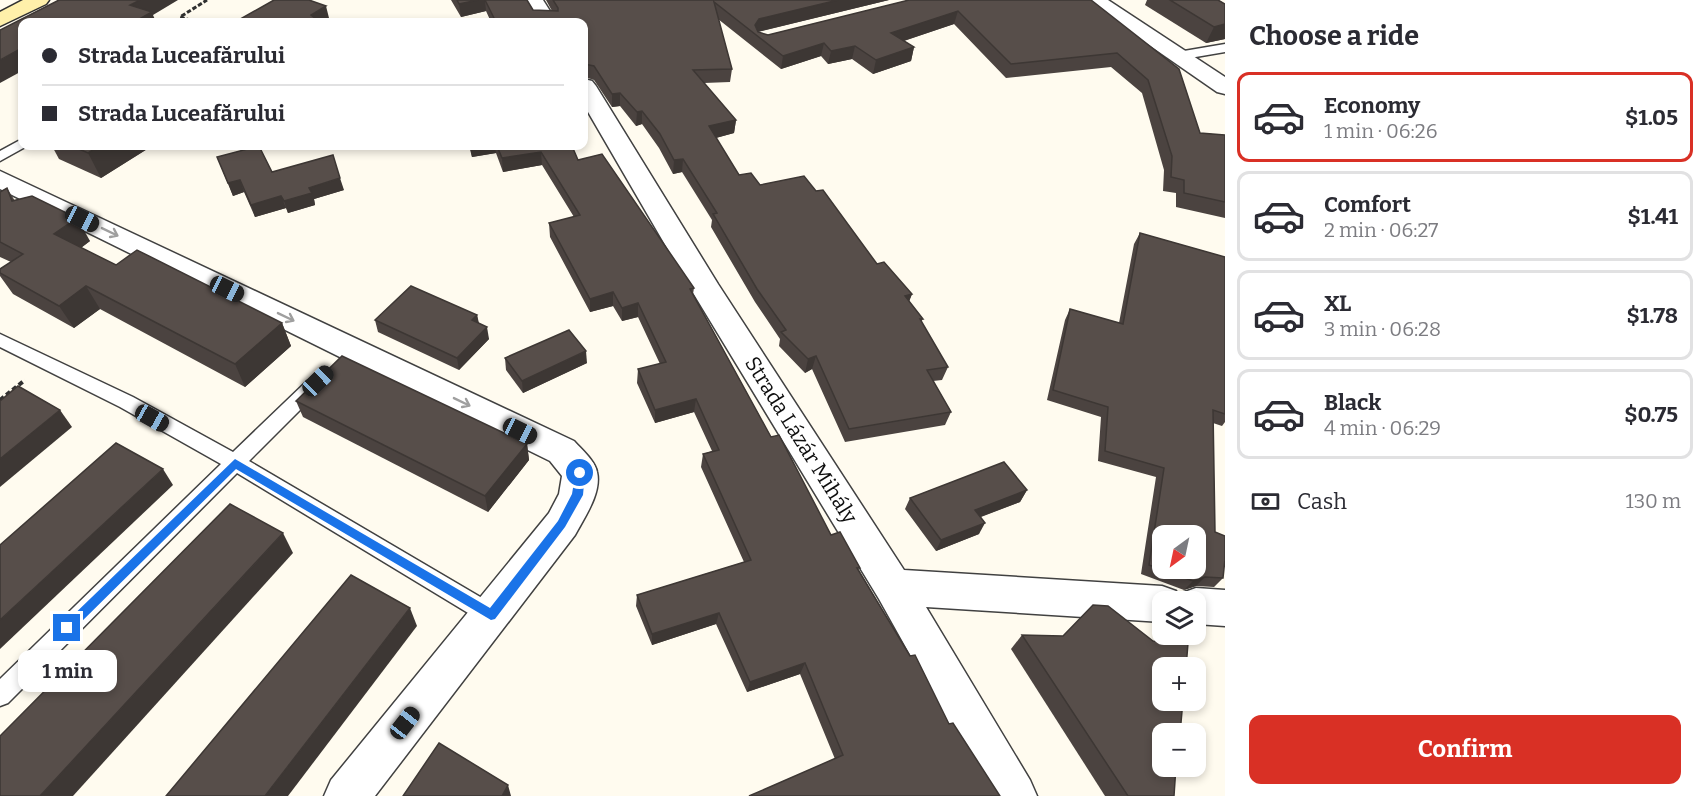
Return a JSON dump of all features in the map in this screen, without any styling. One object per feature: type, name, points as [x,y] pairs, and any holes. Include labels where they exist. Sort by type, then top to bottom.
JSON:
[{"type":"main road","points":[[0,20],[39,0]]},
{"type":"street","points":[[533,0],[544,18]]},
{"type":"street","points":[[1094,0],[1225,87]]},
{"type":"street","name":"Strada Lázár Mihály","points":[[588,93],[707,291],[893,587],[1014,796]]},
{"type":"street","points":[[7,190],[337,362],[562,451],[580,473],[577,495],[561,524],[347,796]]},
{"type":"street","points":[[893,587],[1152,603]]},
{"type":"street","points":[[1206,607],[1225,608]]},
{"type":"lane","points":[[1178,56],[1225,48]]},
{"type":"lane","points":[[0,157],[18,146]]},
{"type":"lane","points":[[0,340],[49,362],[235,463],[491,615]]},
{"type":"lane","points":[[0,695],[337,362]]},
{"type":"path","points":[[183,18],[180,17],[207,0]]},
{"type":"building","points":[[59,0],[140,0],[130,5],[152,12],[141,18],[24,18]]},
{"type":"building","points":[[274,0],[309,0],[326,6],[311,15],[315,18],[242,18]]},
{"type":"building","points":[[457,0],[478,0],[459,4]]},
{"type":"building","points":[[485,0],[527,0],[533,10],[558,11],[553,0],[838,0],[759,19],[755,25],[758,32],[768,35],[909,0],[1091,0],[1179,69],[1200,133],[1225,135],[1225,202],[1184,193],[1184,180],[1171,177],[1172,156],[1148,80],[1117,53],[1011,64],[958,11],[891,33],[914,47],[876,60],[855,46],[831,51],[824,43],[783,56],[714,2],[732,69],[693,70],[736,120],[709,126],[739,175],[751,173],[760,185],[804,176],[816,191],[823,190],[877,264],[884,262],[912,294],[905,296],[923,319],[920,319],[948,367],[927,370],[951,412],[849,429],[816,356],[808,359],[781,332],[786,330],[757,289],[713,214],[717,213],[683,159],[674,160],[660,134],[642,111],[637,112],[620,93],[612,94],[594,66],[588,65],[588,18],[494,18]]},
{"type":"building","points":[[1170,0],[1218,0],[1225,4],[1225,24],[1214,27]]},
{"type":"building","points":[[18,21],[18,50],[0,60],[0,30]]},
{"type":"building","points":[[244,150],[261,150],[272,172],[333,155],[340,178],[309,188],[312,193],[284,201],[281,196],[251,205],[240,180],[228,183],[217,157]]},
{"type":"building","points":[[499,150],[574,150],[578,160],[602,154],[694,288],[690,289],[771,437],[779,435],[831,535],[840,532],[860,568],[857,568],[910,656],[915,655],[949,724],[953,723],[1000,796],[749,796],[843,755],[805,663],[750,682],[719,613],[652,634],[637,595],[751,560],[703,454],[719,450],[696,399],[655,410],[638,369],[666,362],[638,303],[622,308],[613,292],[590,299],[549,223],[580,215],[541,152],[502,158]]},
{"type":"building","points":[[7,188],[12,201],[32,196],[77,218],[54,234],[116,265],[137,250],[282,323],[235,364],[86,286],[59,306],[0,273],[0,269],[23,254],[0,242],[0,192]]},
{"type":"building","points":[[1140,233],[1225,257],[1225,414],[1213,410],[1215,532],[1225,536],[1223,578],[1206,577],[1206,525],[1155,525],[1164,468],[1105,451],[1108,407],[1053,390],[1070,309],[1123,324]]},
{"type":"building","points":[[411,286],[477,315],[472,320],[487,327],[457,358],[375,320]]},
{"type":"building","points":[[569,330],[586,351],[522,381],[505,358]]},
{"type":"building","points":[[342,356],[527,444],[485,496],[296,401]]},
{"type":"building","points":[[18,386],[60,410],[0,459],[0,401]]},
{"type":"building","points":[[116,443],[163,469],[0,620],[0,545]]},
{"type":"building","points":[[1004,462],[1027,490],[975,510],[985,523],[941,540],[910,498]]},
{"type":"building","points":[[230,504],[283,533],[40,796],[0,796],[0,736]]},
{"type":"building","points":[[1152,546],[1152,566],[1149,565]]},
{"type":"building","points":[[351,575],[410,608],[265,796],[166,796]]},
{"type":"building","points":[[1093,605],[1108,606],[1152,640],[1152,645],[1188,645],[1187,657],[1152,657],[1152,711],[1182,711],[1181,723],[1152,723],[1152,777],[1175,777],[1174,796],[1128,796],[1022,635],[1063,636]]},
{"type":"building","points":[[439,743],[508,785],[502,796],[403,796]]},
{"type":"route","points":[[67,628],[235,463],[491,615],[561,524],[577,495],[580,473]]}]
